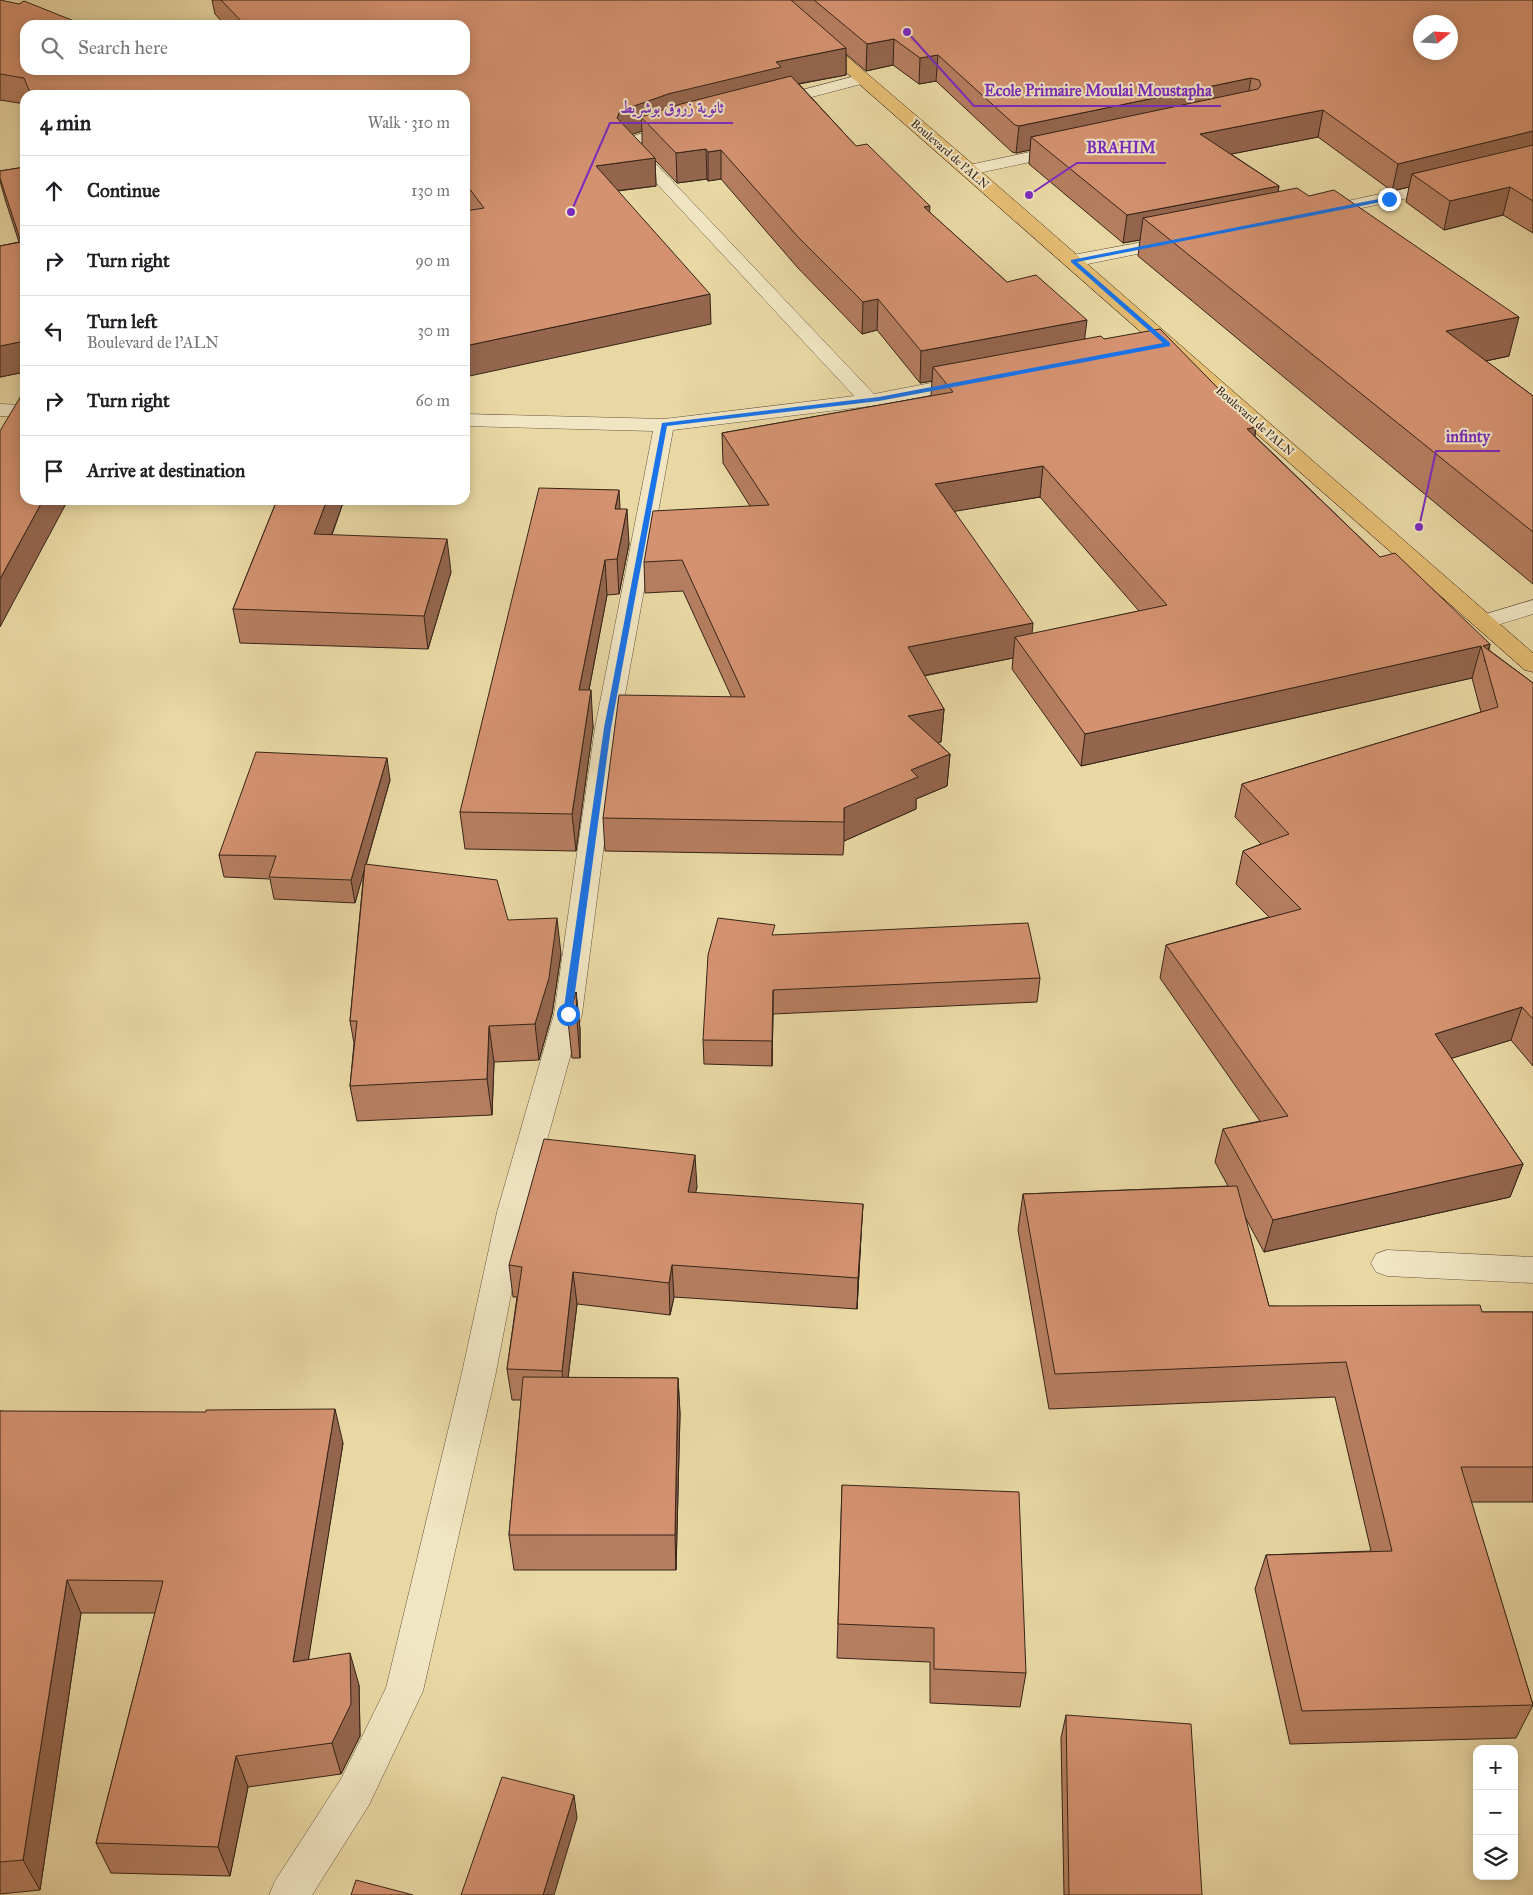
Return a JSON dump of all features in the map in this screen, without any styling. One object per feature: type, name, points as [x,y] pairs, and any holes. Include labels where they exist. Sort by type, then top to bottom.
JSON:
[{"type":"main road","name":"Boulevard de l'ALN","points":[[772,0],[1073,261],[1158,346],[1533,665]]},
{"type":"street","points":[[750,108],[863,79]]},
{"type":"street","points":[[694,122],[628,144],[868,400]]},
{"type":"street","points":[[969,170],[1084,145]]},
{"type":"street","points":[[1303,216],[1389,199],[1456,182]]},
{"type":"street","points":[[1073,261],[1188,238]]},
{"type":"street","points":[[470,420],[664,425],[868,400],[985,379]]},
{"type":"street","points":[[0,410],[20,411]]},
{"type":"street","points":[[289,1895],[355,1792],[404,1691],[478,1377],[512,1212],[568,1014],[607,728],[664,425]]},
{"type":"street","points":[[1484,622],[1533,607]]},
{"type":"street","points":[[1387,1263],[1533,1270]]},
{"type":"building","points":[[0,0],[19,4],[24,1],[72,20],[20,20],[20,75],[470,75],[470,20],[240,20],[221,0],[791,0],[846,48],[776,62],[781,67],[668,94],[620,111],[617,118],[655,158],[596,166],[710,294],[470,345],[470,210],[484,208],[470,190],[470,90],[29,90],[24,78],[0,74]]},
{"type":"building","points":[[814,0],[1533,0],[1533,131],[1398,164],[1323,110],[1200,134],[1279,186],[1127,215],[1031,137],[1258,89],[1261,85],[1259,80],[1251,78],[1019,126],[1015,125],[938,55],[920,58],[894,39],[867,44]]},
{"type":"building","points":[[791,76],[856,146],[867,144],[930,206],[924,207],[1007,282],[1036,275],[1087,320],[921,351],[878,299],[863,302],[798,237],[721,150],[708,152],[706,149],[676,153],[641,117],[681,104]]},
{"type":"building","points":[[1533,145],[1533,201],[1510,187],[1450,201],[1412,174]]},
{"type":"building","points":[[20,168],[20,239],[0,178],[0,171]]},
{"type":"building","points":[[1297,188],[1309,196],[1334,190],[1519,317],[1446,331],[1533,396],[1533,532],[1143,218]]},
{"type":"building","points":[[20,242],[20,342],[0,346],[0,246]]},
{"type":"building","points":[[1160,329],[1256,427],[1247,429],[1380,557],[1395,553],[1490,644],[1483,646],[1533,683],[1533,1019],[1522,1007],[1435,1034],[1523,1164],[1273,1220],[1223,1129],[1288,1116],[1166,945],[1301,909],[1243,851],[1289,834],[1242,784],[1498,707],[1481,646],[1085,734],[1015,637],[1167,605],[1043,466],[935,484],[1033,623],[908,647],[944,709],[908,716],[950,754],[911,770],[918,777],[844,808],[844,822],[603,818],[619,695],[745,697],[682,560],[644,562],[653,511],[769,505],[722,433],[953,392],[933,367],[1101,336],[1104,339]]},
{"type":"building","points":[[20,397],[20,505],[40,505],[0,579],[0,431]]},
{"type":"building","points":[[539,488],[619,490],[615,509],[627,509],[617,559],[605,560],[579,690],[591,690],[572,814],[460,812]]},
{"type":"building","points":[[275,505],[325,505],[314,534],[447,539],[424,616],[233,609]]},
{"type":"building","points":[[256,752],[387,758],[351,880],[269,877],[276,856],[219,855]]},
{"type":"building","points":[[365,864],[497,880],[508,920],[557,918],[549,978],[535,1024],[489,1026],[487,1079],[350,1086],[357,1021],[350,1021]]},
{"type":"building","points":[[718,918],[775,925],[772,935],[1028,923],[1040,978],[773,990],[772,1041],[703,1040],[708,955]]},
{"type":"building","points":[[576,992],[577,1021],[568,1021]]},
{"type":"building","points":[[544,1139],[695,1155],[688,1192],[863,1204],[858,1278],[672,1265],[669,1283],[573,1272],[562,1371],[507,1369],[522,1267],[509,1265]]},
{"type":"building","points":[[1237,1186],[1269,1306],[1480,1305],[1482,1312],[1533,1312],[1533,1467],[1461,1467],[1533,1705],[1302,1711],[1266,1555],[1392,1551],[1346,1362],[1055,1374],[1023,1194]]},
{"type":"building","points":[[523,1377],[678,1378],[675,1535],[509,1535]]},
{"type":"building","points":[[335,1409],[293,1662],[350,1653],[351,1704],[332,1743],[236,1756],[218,1847],[96,1843],[163,1581],[67,1580],[23,1860],[0,1862],[0,1411],[206,1412],[206,1410]]},
{"type":"building","points":[[842,1485],[1019,1492],[1026,1673],[934,1669],[934,1628],[838,1624]]},
{"type":"building","points":[[1066,1715],[1191,1724],[1202,1895],[1069,1895]]},
{"type":"building","points":[[502,1777],[574,1795],[543,1895],[461,1895]]},
{"type":"building","points":[[356,1880],[413,1895],[351,1895]]},
{"type":"place","name":"Ecole Primaire Moulai Moustapha","points":[[907,32]]},
{"type":"place","name":"BRAHIM","points":[[1029,195]]},
{"type":"place","name":"ثانوية زروق بوشريط","points":[[571,212]]},
{"type":"place","name":"infinty","points":[[1419,527]]},
{"type":"route","points":[[568,1014],[607,728],[664,425],[879,399],[1168,344],[1073,261],[1389,199]]}]
